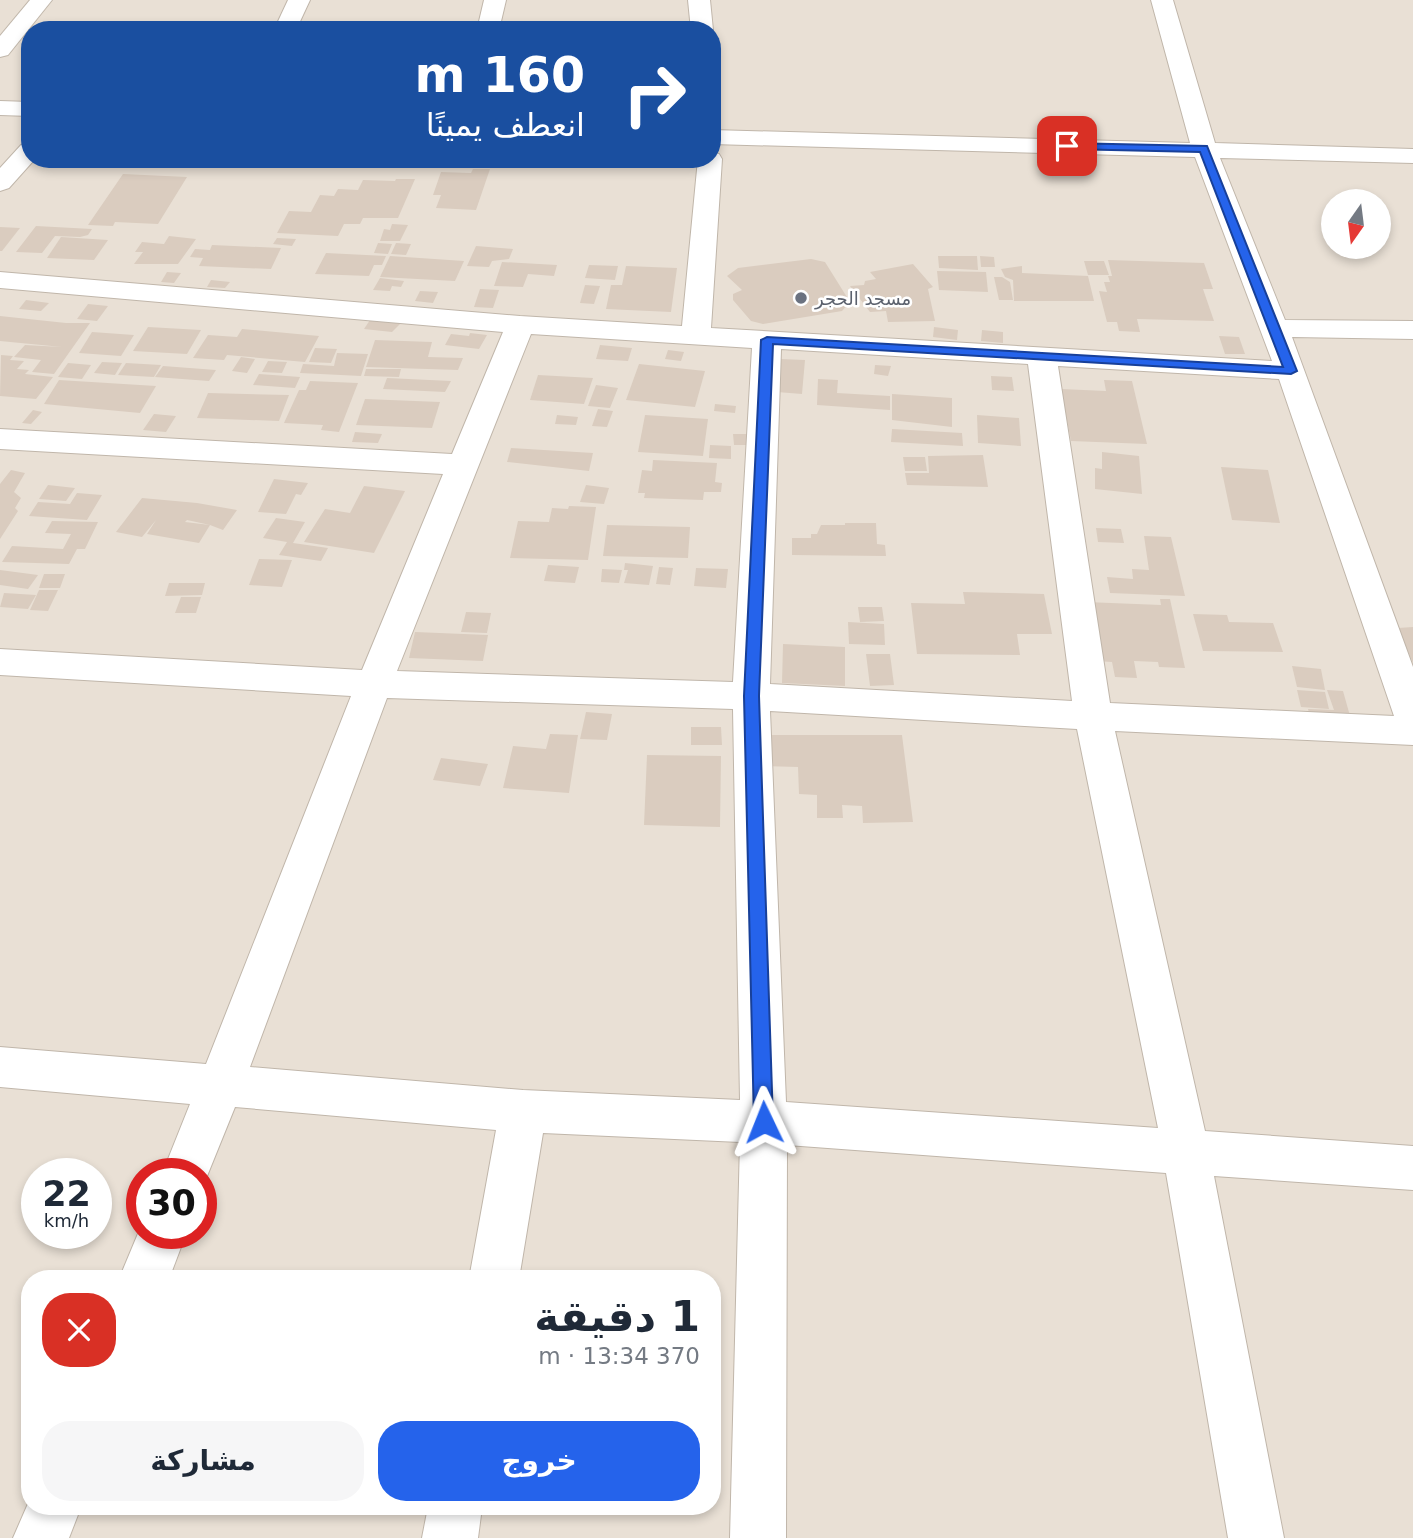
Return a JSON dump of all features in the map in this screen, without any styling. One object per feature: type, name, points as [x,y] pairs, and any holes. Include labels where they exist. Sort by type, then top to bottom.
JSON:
[{"type":"street","points":[[24,21],[41,0]]},
{"type":"street","points":[[289,21],[299,0]]},
{"type":"street","points":[[490,21],[495,0]]},
{"type":"street","points":[[699,0],[701,21]]},
{"type":"street","points":[[1162,0],[1204,149],[1291,371],[1413,718]]},
{"type":"street","points":[[0,50],[21,24]]},
{"type":"street","points":[[0,108],[21,109]]},
{"type":"street","points":[[721,137],[1413,156]]},
{"type":"street","points":[[0,183],[21,160]]},
{"type":"street","points":[[696,336],[709,168]]},
{"type":"street","points":[[0,280],[520,325],[1291,371]]},
{"type":"street","points":[[192,1158],[374,684],[520,325]]},
{"type":"street","points":[[1275,328],[1413,330]]},
{"type":"street","points":[[758,1538],[764,1122],[751,696],[767,340]]},
{"type":"street","points":[[1042,357],[1093,716],[1186,1151],[1256,1538]]},
{"type":"street","points":[[0,439],[462,464]]},
{"type":"street","points":[[0,662],[374,684],[751,696],[1413,731]]},
{"type":"street","points":[[0,1067],[523,1111],[764,1122],[1413,1168]]},
{"type":"street","points":[[496,1270],[523,1111]]},
{"type":"street","points":[[148,1270],[156,1249]]},
{"type":"street","points":[[41,1538],[51,1515]]},
{"type":"street","points":[[450,1538],[454,1515]]},
{"type":"shaded area","points":[[0,0],[1413,0],[1413,1538],[0,1538]]},
{"type":"building","points":[[473,169],[490,169],[476,210],[436,208],[441,195],[433,195],[441,172],[471,173]]},
{"type":"building","points":[[123,174],[187,177],[158,224],[115,222],[113,226],[88,225]]},
{"type":"building","points":[[415,179],[398,218],[363,218],[360,224],[344,224],[338,236],[277,233],[289,211],[311,212],[320,195],[334,196],[338,189],[358,190],[363,180]]},
{"type":"building","points":[[392,224],[408,225],[400,241],[380,241],[384,229],[390,230]]},
{"type":"building","points":[[36,226],[92,229],[88,235],[80,237],[55,236],[42,253],[16,252]]},
{"type":"building","points":[[0,227],[20,228],[2,251],[0,251]]},
{"type":"building","points":[[169,236],[196,239],[178,264],[134,264],[143,252],[135,252],[142,242],[164,244]]},
{"type":"building","points":[[61,237],[108,240],[94,260],[47,258]]},
{"type":"building","points":[[277,238],[296,239],[292,246],[273,244]]},
{"type":"building","points":[[378,243],[392,244],[388,254],[374,253]]},
{"type":"building","points":[[396,243],[411,244],[406,255],[391,254]]},
{"type":"building","points":[[212,245],[281,248],[271,269],[199,266],[203,258],[190,257],[195,249],[210,250]]},
{"type":"building","points":[[476,246],[513,249],[509,259],[492,261],[489,267],[467,266]]},
{"type":"building","points":[[326,253],[386,256],[382,265],[374,265],[369,276],[315,274]]},
{"type":"building","points":[[390,256],[464,261],[455,281],[380,277]]},
{"type":"building","points":[[938,256],[977,256],[978,270],[939,268]]},
{"type":"building","points":[[980,256],[994,257],[995,267],[981,267]]},
{"type":"building","points":[[811,259],[825,262],[850,302],[842,311],[763,324],[751,321],[733,300],[733,294],[742,290],[727,276],[738,268]]},
{"type":"building","points":[[1108,260],[1204,263],[1213,289],[1203,289],[1214,321],[1137,319],[1140,332],[1119,331],[1117,322],[1107,322],[1099,291],[1107,292],[1104,282],[1110,282],[1108,276],[1112,276]]},
{"type":"building","points":[[1084,261],[1104,261],[1109,275],[1088,275]]},
{"type":"building","points":[[502,262],[557,265],[554,276],[528,274],[523,287],[494,286]]},
{"type":"building","points":[[913,264],[933,287],[928,289],[935,321],[888,322],[886,311],[870,312],[850,286],[864,285],[865,281],[876,279],[870,272]]},
{"type":"building","points":[[589,265],[618,266],[615,280],[585,278]]},
{"type":"building","points":[[626,266],[677,268],[671,312],[606,309],[611,285],[622,285]]},
{"type":"building","points":[[1022,266],[1022,273],[1088,276],[1094,301],[1014,301],[1013,280],[1005,277],[1001,269]]},
{"type":"building","points":[[937,271],[986,272],[988,292],[939,290]]},
{"type":"building","points":[[167,272],[181,273],[174,283],[161,282]]},
{"type":"building","points":[[994,277],[1002,277],[1010,282],[1013,300],[999,300]]},
{"type":"building","points":[[380,278],[404,281],[401,287],[392,286],[390,291],[373,290]]},
{"type":"building","points":[[211,280],[230,282],[225,288],[207,287]]},
{"type":"building","points":[[585,285],[600,286],[594,304],[580,303]]},
{"type":"building","points":[[480,289],[499,290],[493,308],[474,307]]},
{"type":"building","points":[[420,291],[438,292],[433,303],[415,301]]},
{"type":"building","points":[[26,300],[49,303],[41,311],[19,309]]},
{"type":"building","points":[[88,304],[108,306],[97,321],[77,319]]},
{"type":"building","points":[[0,316],[90,323],[54,374],[32,372],[41,360],[14,357],[25,345],[62,347],[0,341]]},
{"type":"building","points":[[372,317],[403,321],[392,332],[364,329]]},
{"type":"building","points":[[148,327],[201,330],[187,354],[133,351]]},
{"type":"building","points":[[934,327],[958,330],[957,340],[933,337]]},
{"type":"building","points":[[242,329],[319,336],[305,362],[227,355],[224,360],[193,358],[208,335],[237,337]]},
{"type":"building","points":[[982,330],[1003,332],[1003,343],[981,341]]},
{"type":"building","points":[[92,332],[134,335],[121,356],[79,353]]},
{"type":"building","points":[[470,333],[487,335],[479,349],[445,345],[451,334],[469,336]]},
{"type":"building","points":[[1219,336],[1239,337],[1245,354],[1225,354]]},
{"type":"building","points":[[375,340],[432,342],[428,357],[463,358],[458,370],[366,367]]},
{"type":"building","points":[[600,345],[632,348],[628,361],[596,359]]},
{"type":"building","points":[[315,348],[337,349],[331,363],[309,362]]},
{"type":"building","points":[[668,350],[684,352],[681,361],[665,359]]},
{"type":"building","points":[[337,353],[368,354],[361,376],[300,373],[303,364],[334,366]]},
{"type":"building","points":[[1,355],[13,356],[10,360],[24,361],[17,369],[29,370],[25,374],[53,377],[36,399],[0,396]]},
{"type":"building","points":[[241,357],[255,359],[247,373],[232,371]]},
{"type":"building","points":[[780,359],[805,360],[802,394],[777,392]]},
{"type":"building","points":[[268,361],[287,362],[282,373],[262,372]]},
{"type":"building","points":[[102,362],[122,363],[115,375],[94,373]]},
{"type":"building","points":[[68,363],[91,365],[82,379],[58,377]]},
{"type":"building","points":[[126,363],[161,365],[154,377],[118,375]]},
{"type":"building","points":[[639,364],[705,371],[695,407],[626,400]]},
{"type":"building","points":[[875,365],[891,366],[888,376],[874,374]]},
{"type":"building","points":[[163,366],[216,370],[209,381],[155,377]]},
{"type":"building","points":[[366,369],[401,369],[399,377],[364,376]]},
{"type":"building","points":[[259,374],[300,377],[295,388],[253,385]]},
{"type":"building","points":[[538,375],[593,378],[584,404],[530,400]]},
{"type":"building","points":[[991,376],[1012,377],[1014,391],[992,390]]},
{"type":"building","points":[[387,378],[451,381],[445,392],[383,389]]},
{"type":"building","points":[[818,379],[838,380],[837,393],[890,396],[890,410],[817,405]]},
{"type":"building","points":[[59,380],[156,386],[140,413],[44,404]]},
{"type":"building","points":[[1104,380],[1132,381],[1147,444],[1071,441],[1061,389],[1106,391]]},
{"type":"building","points":[[310,381],[358,383],[339,432],[321,430],[323,425],[284,423],[299,390],[306,390]]},
{"type":"building","points":[[596,385],[618,388],[610,408],[588,406]]},
{"type":"building","points":[[208,393],[289,395],[279,421],[197,418]]},
{"type":"building","points":[[892,394],[952,398],[952,427],[892,420]]},
{"type":"building","points":[[365,399],[440,402],[432,428],[356,425]]},
{"type":"building","points":[[715,404],[736,406],[735,413],[714,411]]},
{"type":"building","points":[[598,409],[613,411],[607,427],[592,426]]},
{"type":"building","points":[[33,410],[42,412],[31,424],[22,423]]},
{"type":"building","points":[[154,414],[176,416],[166,432],[143,430]]},
{"type":"building","points":[[557,415],[578,417],[576,425],[555,424]]},
{"type":"building","points":[[645,415],[708,419],[703,456],[638,452]]},
{"type":"building","points":[[977,415],[1019,418],[1021,446],[978,443]]},
{"type":"building","points":[[892,429],[962,433],[963,446],[891,442]]},
{"type":"building","points":[[355,432],[382,434],[378,443],[352,442]]},
{"type":"building","points":[[733,434],[747,434],[748,445],[734,445]]},
{"type":"building","points":[[710,445],[731,446],[731,459],[709,458]]},
{"type":"building","points":[[511,448],[593,453],[589,471],[507,462]]},
{"type":"building","points":[[1102,452],[1139,456],[1142,494],[1095,489],[1095,468],[1102,469]]},
{"type":"building","points":[[983,455],[988,487],[907,485],[905,473],[929,473],[928,456]]},
{"type":"building","points":[[903,457],[925,457],[927,471],[905,471]]},
{"type":"building","points":[[653,460],[717,463],[715,482],[722,483],[721,492],[704,492],[703,500],[644,498],[645,493],[638,493],[642,470],[652,471]]},
{"type":"building","points":[[1221,467],[1268,470],[1280,523],[1232,520]]},
{"type":"building","points":[[11,470],[25,473],[14,492],[21,498],[15,508],[18,511],[0,539],[0,484]]},
{"type":"building","points":[[274,479],[308,483],[301,495],[296,494],[286,514],[258,512]]},
{"type":"building","points":[[48,485],[75,488],[66,501],[39,499]]},
{"type":"building","points":[[586,485],[609,488],[604,504],[580,502]]},
{"type":"building","points":[[364,486],[405,491],[374,553],[304,542],[325,509],[350,513]]},
{"type":"building","points":[[77,493],[102,495],[87,520],[29,516],[38,502],[70,504]]},
{"type":"building","points":[[142,498],[237,510],[223,530],[210,525],[199,543],[147,534],[156,520],[142,537],[116,532]]},
{"type":"building","points":[[569,506],[596,507],[588,560],[510,558],[518,521],[549,522],[552,508],[568,509]]},
{"type":"building","points":[[276,518],[305,522],[293,543],[328,548],[321,561],[279,555],[287,542],[263,538]]},
{"type":"building","points":[[52,521],[98,522],[85,549],[77,549],[69,564],[2,562],[12,546],[63,549],[71,534],[45,533]]},
{"type":"building","points":[[876,523],[877,544],[885,545],[886,556],[792,555],[792,538],[811,538],[811,534],[817,534],[821,525]]},
{"type":"building","points":[[607,525],[690,527],[688,558],[603,556]]},
{"type":"building","points":[[1096,528],[1121,529],[1124,543],[1098,542]]},
{"type":"building","points":[[1144,536],[1171,537],[1185,596],[1110,593],[1107,577],[1133,579],[1132,569],[1149,570]]},
{"type":"building","points":[[259,559],[292,560],[282,587],[249,585]]},
{"type":"building","points":[[625,563],[653,566],[649,585],[624,583],[628,570],[624,570]]},
{"type":"building","points":[[548,565],[579,567],[575,583],[544,581]]},
{"type":"building","points":[[659,567],[673,568],[670,585],[656,584]]},
{"type":"building","points":[[696,568],[728,569],[726,588],[694,586]]},
{"type":"building","points":[[602,569],[622,570],[619,583],[601,582]]},
{"type":"building","points":[[0,570],[38,575],[28,589],[0,585]]},
{"type":"building","points":[[44,574],[65,574],[60,588],[39,588]]},
{"type":"building","points":[[169,583],[205,583],[202,595],[165,596]]},
{"type":"building","points":[[39,590],[58,590],[48,611],[30,610]]},
{"type":"building","points":[[963,592],[1044,594],[1052,634],[1017,634],[1020,655],[917,654],[911,603],[965,604]]},
{"type":"building","points":[[4,593],[36,595],[28,609],[0,607]]},
{"type":"building","points":[[181,597],[201,597],[196,613],[175,613]]},
{"type":"building","points":[[1160,599],[1170,599],[1185,668],[1159,667],[1158,662],[1134,661],[1137,678],[1115,677],[1112,662],[1096,661],[1086,602],[1161,605]]},
{"type":"building","points":[[858,607],[882,607],[884,621],[860,622]]},
{"type":"building","points":[[466,612],[491,613],[487,633],[461,632]]},
{"type":"building","points":[[1193,614],[1227,615],[1229,622],[1273,623],[1283,652],[1203,651]]},
{"type":"building","points":[[848,622],[884,624],[885,645],[849,644]]},
{"type":"building","points":[[1413,627],[1413,663],[1398,628]]},
{"type":"building","points":[[415,632],[488,635],[483,661],[409,658]]},
{"type":"building","points":[[783,644],[845,647],[845,686],[782,683]]},
{"type":"building","points":[[866,654],[890,654],[894,685],[870,686]]},
{"type":"building","points":[[1292,666],[1321,669],[1325,690],[1297,687]]},
{"type":"building","points":[[1297,690],[1325,692],[1329,709],[1301,707]]},
{"type":"building","points":[[1327,690],[1343,691],[1352,723],[1311,721],[1308,709],[1334,710]]},
{"type":"building","points":[[586,712],[612,714],[607,740],[580,739]]},
{"type":"building","points":[[691,727],[721,727],[722,745],[691,745]]},
{"type":"building","points":[[550,734],[578,735],[569,793],[503,788],[513,746],[546,749]]},
{"type":"building","points":[[761,735],[902,735],[913,822],[863,823],[862,806],[842,805],[843,818],[817,818],[817,795],[799,794],[798,767],[761,766]]},
{"type":"building","points":[[647,755],[721,756],[720,827],[644,825]]},
{"type":"building","points":[[441,758],[488,764],[480,786],[433,780]]},
{"type":"place","name":"مسجد الحجر","points":[[801,298]]},
{"type":"route","points":[[764,1122],[751,696],[767,340],[1291,371],[1204,149],[1067,146]]}]
